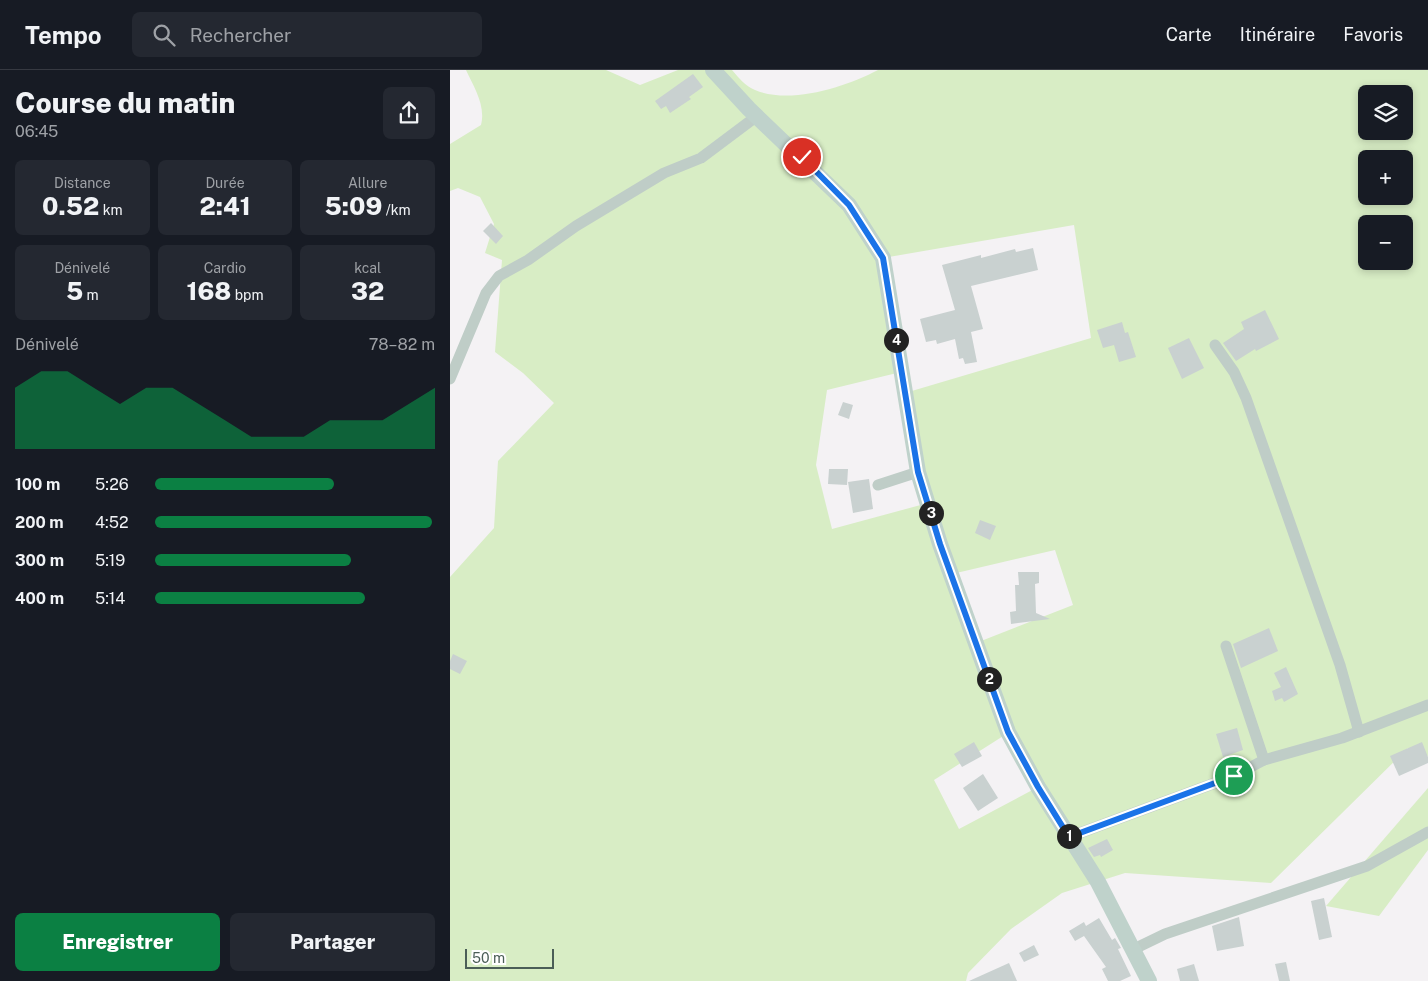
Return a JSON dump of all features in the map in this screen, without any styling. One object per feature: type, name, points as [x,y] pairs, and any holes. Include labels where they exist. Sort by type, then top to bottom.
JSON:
[{"type":"street","points":[[713,70],[757,116],[849,205],[883,258],[918,472],[940,544],[1008,732],[1038,787],[1098,882],[1149,981]]},
{"type":"street","points":[[450,379],[486,292],[499,276],[528,260],[576,226],[664,173],[701,158],[757,116]]},
{"type":"street","points":[[1215,345],[1234,372],[1246,398],[1340,665],[1359,732]]},
{"type":"street","points":[[878,485],[918,472]]},
{"type":"street","points":[[1226,646],[1264,760]]},
{"type":"street","points":[[1069,837],[1234,776],[1264,760],[1359,732],[1428,705]]},
{"type":"street","points":[[1134,949],[1165,934],[1367,866],[1428,832]]},
{"type":"green space","points":[[466,70],[606,70],[640,85],[678,70],[732,70],[742,82],[755,90],[784,96],[801,95],[834,88],[878,70],[1428,70],[1428,756],[1408,748],[1271,883],[1125,873],[1062,893],[1011,929],[968,973],[966,981],[450,981],[450,577],[494,528],[498,461],[554,403],[523,373],[495,352],[502,260],[485,253],[494,224],[480,197],[458,188],[450,191],[450,144],[481,125],[481,104]],"holes":[[[1074,225],[1091,338],[905,393],[928,503],[832,529],[816,465],[827,390],[901,372],[883,258]],[[1055,550],[1073,605],[976,643],[952,574]],[[1008,733],[1038,787],[959,829],[934,780]]]},
{"type":"green space","points":[[1428,788],[1428,850],[1379,916],[1326,906]]},
{"type":"building","points":[[693,74],[703,87],[689,97],[691,99],[670,113],[666,106],[661,109],[655,101]]},
{"type":"building","points":[[491,223],[503,236],[496,244],[483,231]]},
{"type":"building","points":[[1033,248],[1038,270],[971,286],[983,329],[971,332],[977,362],[965,364],[963,358],[959,359],[955,339],[937,344],[936,340],[926,342],[920,319],[955,310],[942,265],[981,255],[981,258],[1015,249],[1016,252]]},
{"type":"building","points":[[1265,310],[1279,339],[1256,351],[1255,349],[1236,361],[1223,343],[1244,329],[1241,322]]},
{"type":"building","points":[[1122,322],[1125,333],[1128,332],[1136,357],[1119,362],[1114,345],[1103,348],[1097,330]]},
{"type":"building","points":[[1189,338],[1204,368],[1182,379],[1168,348]]},
{"type":"building","points":[[843,402],[853,405],[849,419],[838,415]]},
{"type":"building","points":[[829,469],[848,469],[847,485],[828,484]]},
{"type":"building","points":[[869,479],[873,509],[853,513],[848,482]]},
{"type":"building","points":[[980,520],[996,526],[990,540],[975,533]]},
{"type":"building","points":[[1018,572],[1039,572],[1039,583],[1035,584],[1036,613],[1050,619],[1011,624],[1010,612],[1016,611],[1015,585],[1019,585]]},
{"type":"building","points":[[1269,628],[1278,651],[1241,668],[1233,644]]},
{"type":"building","points":[[453,654],[467,661],[460,674],[450,669],[450,661]]},
{"type":"building","points":[[1286,667],[1298,694],[1284,702],[1282,698],[1275,701],[1272,691],[1281,687],[1274,673]]},
{"type":"building","points":[[1237,728],[1243,750],[1223,757],[1216,734]]},
{"type":"building","points":[[974,742],[982,756],[962,767],[954,754]]},
{"type":"building","points":[[1422,742],[1428,757],[1428,763],[1399,776],[1390,756]]},
{"type":"building","points":[[983,774],[998,798],[978,811],[963,788]]},
{"type":"building","points":[[1107,839],[1113,850],[1101,857],[1100,855],[1094,857],[1088,848]]},
{"type":"building","points":[[1324,898],[1332,937],[1319,940],[1311,901]]},
{"type":"building","points":[[1239,917],[1244,946],[1217,951],[1212,926]]},
{"type":"building","points":[[1099,918],[1112,940],[1115,938],[1121,948],[1118,949],[1131,976],[1120,981],[1108,981],[1102,969],[1106,967],[1084,936],[1075,941],[1069,931],[1084,922],[1086,926]]},
{"type":"building","points":[[1034,945],[1039,955],[1024,962],[1019,953]]},
{"type":"building","points":[[1286,962],[1290,981],[1279,981],[1275,964]]},
{"type":"building","points":[[1009,963],[1017,981],[969,981]]},
{"type":"building","points":[[1194,964],[1199,981],[1180,981],[1177,969]]},
{"type":"route","points":[[802,157],[849,205],[883,258],[918,472],[940,544],[1008,732],[1038,787],[1069,837],[1234,776]]}]
